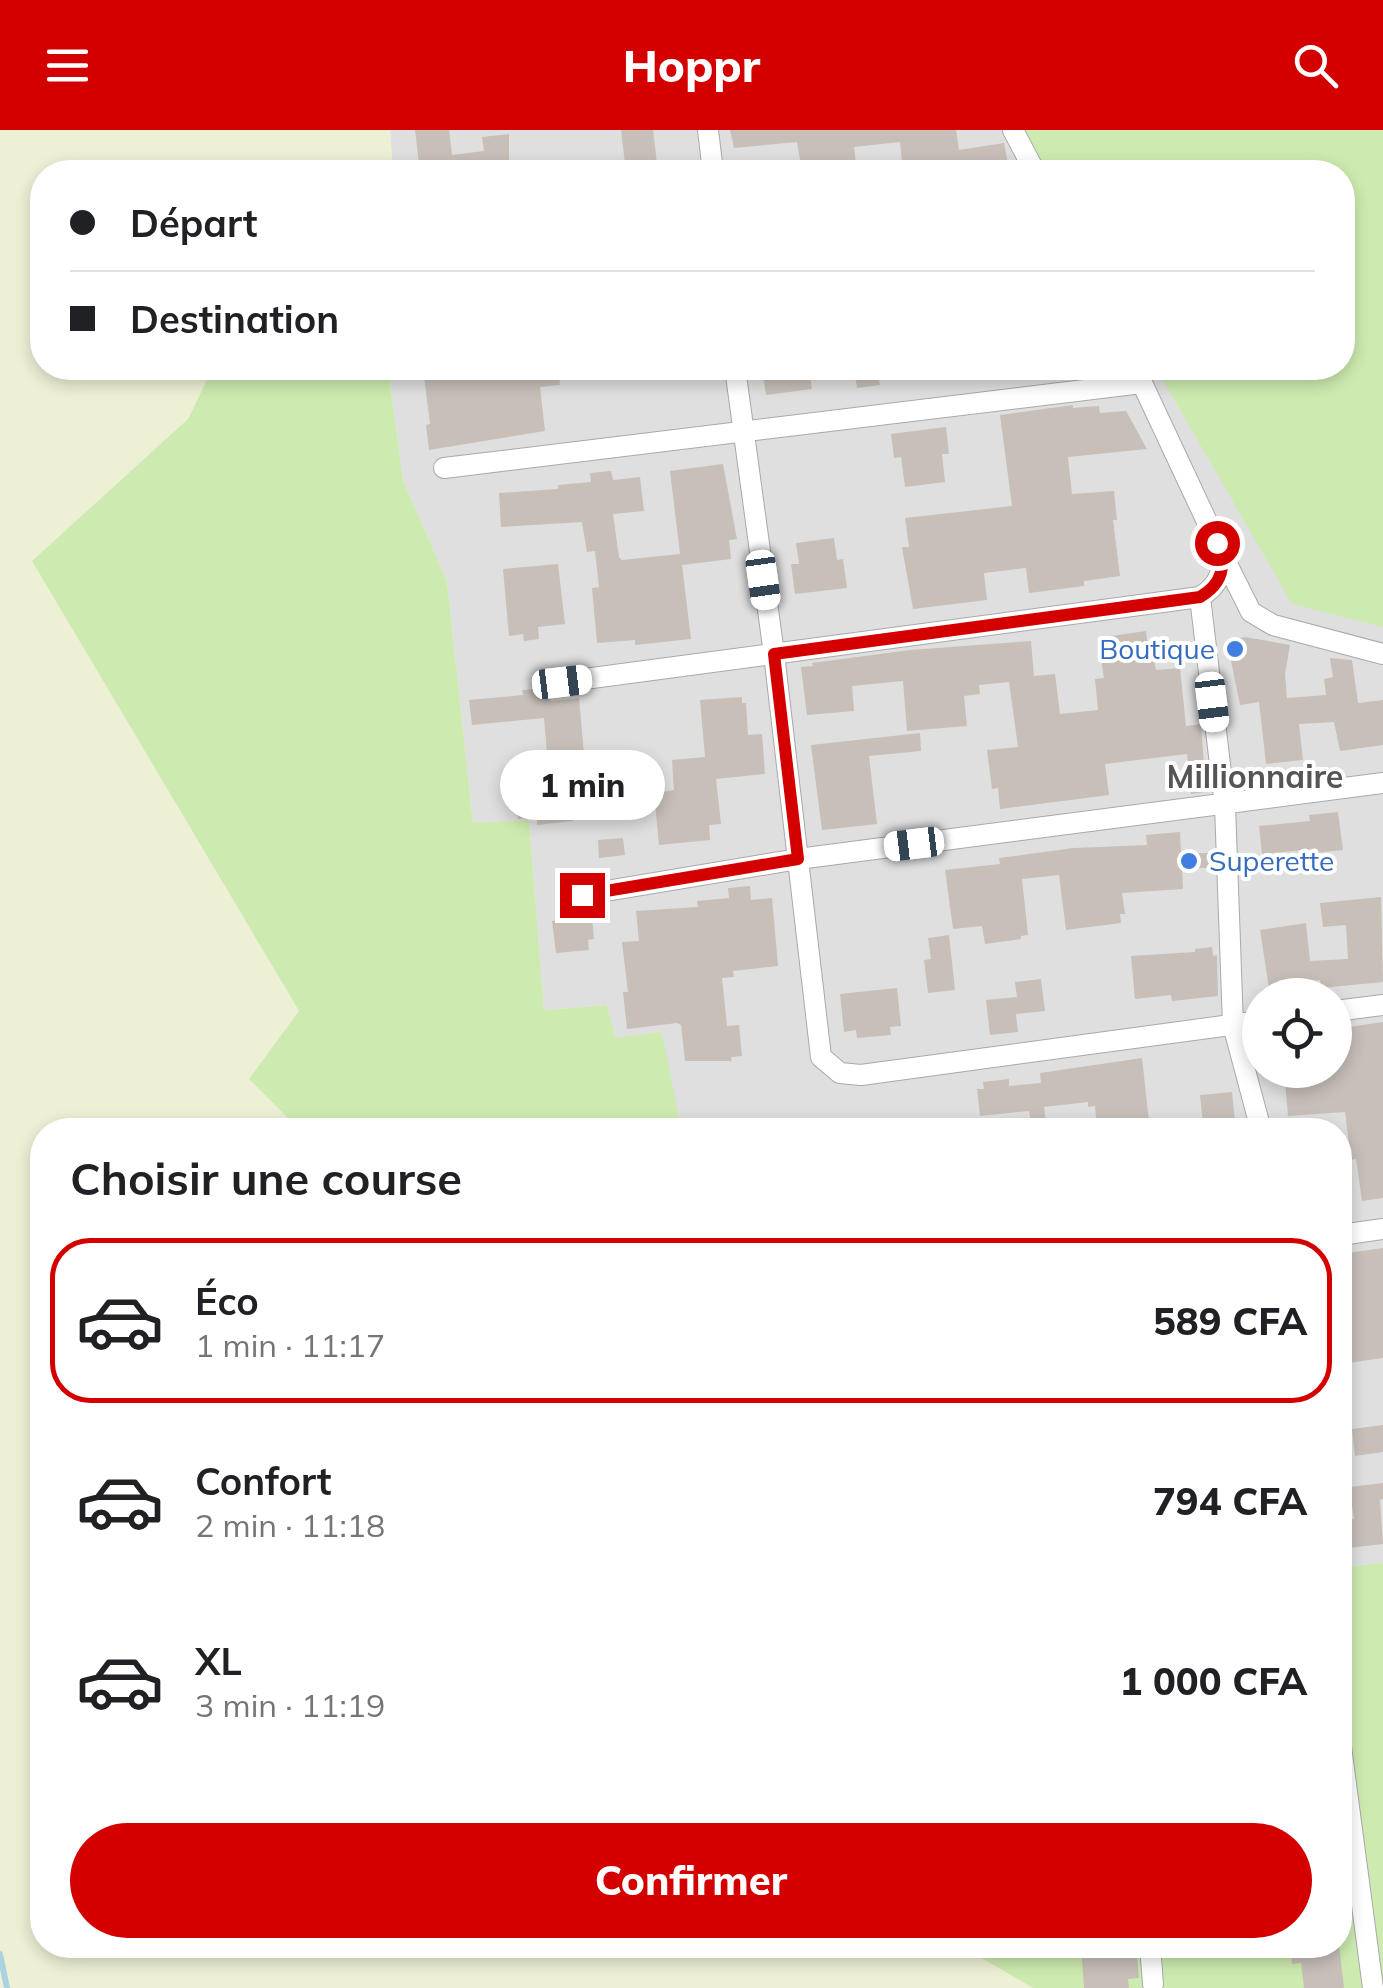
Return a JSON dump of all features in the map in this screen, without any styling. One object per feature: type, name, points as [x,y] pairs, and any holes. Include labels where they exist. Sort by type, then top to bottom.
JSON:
[{"type":"street","points":[[708,130],[711,160]]},
{"type":"street","points":[[1012,130],[1028,160]]},
{"type":"street","points":[[736,380],[774,654],[821,1058],[840,1073],[861,1074],[1242,1024]]},
{"type":"street","points":[[444,468],[742,432],[1103,380]]},
{"type":"street","points":[[1140,380],[1251,612],[1273,626],[1383,654]]},
{"type":"street","points":[[562,682],[1200,597],[1212,590],[1222,574],[1224,558]]},
{"type":"street","points":[[1200,597],[1225,806],[1234,1025],[1258,1118]]},
{"type":"street","points":[[582,895],[798,859],[1383,783]]},
{"type":"street","points":[[1352,1009],[1383,1004]]},
{"type":"street","points":[[1352,1233],[1383,1229]]},
{"type":"street","points":[[1352,1832],[1372,1988]]},
{"type":"street","points":[[1151,1958],[1153,1984]]},
{"type":"shaded area","points":[[390,130],[1383,130],[1383,1563],[1352,1566],[1352,1118],[674,1118],[616,1038],[607,1005],[544,1010],[529,821],[473,823],[447,581],[403,480],[390,380],[1355,380],[1355,160],[392,160]]},
{"type":"green space","points":[[0,130],[390,130],[392,160],[30,160],[30,380],[207,380],[188,419],[32,561],[299,1012],[249,1079],[288,1118],[30,1118],[30,1958],[981,1958],[1033,1988],[0,1988]]},
{"type":"green space","points":[[1020,130],[1383,130],[1383,627],[1292,604],[1163,380],[1355,380],[1355,160],[1038,160]]},
{"type":"green space","points":[[207,380],[390,380],[403,480],[447,581],[473,823],[529,820],[544,1010],[607,1005],[616,1038],[662,1032],[679,1118],[288,1118],[249,1079],[299,1011],[32,561],[188,419]]},
{"type":"green space","points":[[1383,1563],[1383,1988],[1033,1988],[981,1958],[1352,1958],[1352,1566]]},
{"type":"building","points":[[415,130],[449,130],[452,155],[484,151],[482,137],[509,134],[509,160],[419,160]]},
{"type":"building","points":[[621,130],[653,130],[657,160],[625,160]]},
{"type":"building","points":[[730,130],[956,130],[959,150],[1004,143],[1007,160],[902,160],[900,142],[854,147],[856,160],[800,160],[797,142],[734,148]]},
{"type":"building","points":[[424,380],[559,380],[560,385],[540,387],[545,431],[429,450],[426,425],[430,424]]},
{"type":"building","points":[[764,380],[811,380],[812,389],[766,395]]},
{"type":"building","points":[[856,380],[879,380],[880,385],[857,388]]},
{"type":"building","points":[[1073,405],[1099,406],[1100,413],[1126,411],[1147,449],[1068,457],[1072,494],[1114,491],[1117,520],[1113,520],[1120,576],[1084,581],[1084,586],[1029,593],[1026,568],[984,573],[987,600],[913,609],[902,547],[909,547],[905,518],[1012,506],[1000,415]]},
{"type":"building","points":[[946,427],[949,454],[942,454],[945,482],[905,487],[901,457],[894,458],[891,434]]},
{"type":"building","points":[[723,464],[737,539],[729,540],[731,559],[682,565],[691,639],[635,645],[635,640],[597,643],[592,588],[599,587],[595,551],[587,552],[582,522],[501,527],[499,493],[558,489],[558,485],[591,482],[590,473],[611,471],[613,480],[640,477],[644,511],[613,514],[619,557],[622,560],[680,554],[670,471]]},
{"type":"building","points":[[834,538],[837,560],[843,559],[847,588],[795,594],[791,564],[799,564],[796,543]]},
{"type":"building","points":[[558,564],[565,624],[538,627],[539,639],[524,641],[523,634],[509,636],[503,569]]},
{"type":"building","points":[[1146,631],[1150,661],[1154,660],[1156,670],[1180,668],[1186,726],[1201,724],[1206,792],[1191,794],[1187,754],[1105,764],[1109,795],[1000,809],[998,788],[992,789],[987,750],[1018,747],[1009,682],[979,685],[980,694],[964,696],[967,726],[907,731],[903,681],[852,686],[854,711],[807,715],[801,667],[813,666],[812,663],[910,650],[1031,641],[1034,676],[1055,674],[1060,714],[1098,710],[1095,679],[1104,678],[1098,638]]},
{"type":"building","points":[[1245,637],[1290,645],[1285,674],[1287,698],[1326,695],[1324,679],[1333,677],[1330,658],[1352,660],[1358,703],[1383,700],[1383,745],[1340,751],[1334,722],[1299,724],[1303,760],[1266,764],[1259,702],[1240,705],[1227,641]]},
{"type":"building","points":[[550,688],[551,701],[579,698],[586,776],[590,776],[592,791],[570,793],[573,821],[537,825],[537,817],[518,819],[513,769],[548,765],[544,718],[472,725],[469,700]]},
{"type":"building","points":[[742,697],[742,703],[746,703],[748,735],[762,734],[765,774],[716,779],[721,824],[709,825],[710,840],[659,845],[654,793],[674,790],[672,760],[705,757],[700,700]]},
{"type":"building","points":[[920,733],[921,751],[869,756],[877,824],[822,830],[811,745]]},
{"type":"building","points":[[1338,812],[1343,850],[1262,854],[1259,826],[1310,821],[1309,815]]},
{"type":"building","points":[[1180,832],[1181,853],[1211,853],[1211,868],[1182,868],[1183,889],[1122,893],[1125,914],[1120,914],[1121,923],[1066,930],[1059,875],[1022,879],[1028,935],[1021,939],[985,944],[982,926],[953,929],[945,870],[1000,864],[999,858],[1074,848],[1147,845],[1146,835]]},
{"type":"building","points":[[623,838],[625,855],[599,858],[598,840]]},
{"type":"building","points":[[750,886],[751,900],[772,898],[778,966],[733,971],[734,977],[722,978],[727,1026],[739,1025],[742,1056],[731,1057],[732,1061],[685,1061],[681,1025],[627,1029],[623,992],[628,992],[622,942],[639,941],[636,911],[698,907],[697,901],[729,898],[728,888]]},
{"type":"building","points":[[1381,897],[1383,982],[1352,985],[1352,978],[1267,978],[1260,930],[1306,923],[1310,961],[1348,959],[1346,925],[1323,927],[1320,903]]},
{"type":"building","points":[[592,917],[594,939],[588,940],[589,950],[556,953],[552,921]]},
{"type":"building","points":[[949,935],[955,990],[928,993],[924,960],[931,959],[928,938]]},
{"type":"building","points":[[1212,947],[1213,956],[1217,955],[1218,996],[1172,1001],[1171,995],[1135,999],[1131,956],[1195,952]]},
{"type":"building","points":[[1041,979],[1045,1011],[1016,1014],[1018,1032],[990,1035],[986,1000],[1017,997],[1015,982]]},
{"type":"building","points":[[897,988],[901,1026],[890,1027],[891,1035],[857,1038],[856,1030],[844,1032],[840,994]]},
{"type":"building","points":[[1383,1022],[1383,1198],[1362,1201],[1356,1159],[1352,1160],[1352,1118],[1346,1118],[1345,1112],[1288,1116],[1286,1088],[1352,1088],[1352,1027]]},
{"type":"building","points":[[1142,1058],[1149,1118],[1096,1118],[1095,1106],[1088,1107],[1088,1102],[1044,1107],[1045,1118],[1030,1118],[1029,1111],[980,1116],[977,1089],[984,1089],[983,1082],[1009,1079],[1009,1086],[1041,1083],[1040,1073]]},
{"type":"building","points":[[1232,1092],[1235,1118],[1202,1118],[1200,1095]]},
{"type":"building","points":[[1383,1248],[1383,1358],[1352,1362],[1352,1252]]},
{"type":"building","points":[[1383,1425],[1383,1452],[1355,1456],[1352,1429]]},
{"type":"building","points":[[1383,1483],[1383,1544],[1352,1548],[1352,1487]]},
{"type":"building","points":[[1082,1958],[1137,1958],[1139,1978],[1128,1979],[1129,1988],[1084,1988]]},
{"type":"building","points":[[1291,1958],[1341,1958],[1344,1988],[1304,1988],[1301,1963],[1292,1964]]},
{"type":"waterway","points":[[0,1954],[7,1988]]},
{"type":"place","name":"Boutique","points":[[1235,649]]},
{"type":"place","name":"Superette","points":[[1189,861]]},
{"type":"district","name":"Millionnaire","points":[[1255,777]]},
{"type":"route","points":[[582,895],[798,859],[774,654],[1200,597],[1212,590],[1222,574],[1224,558],[1217,543]]}]
